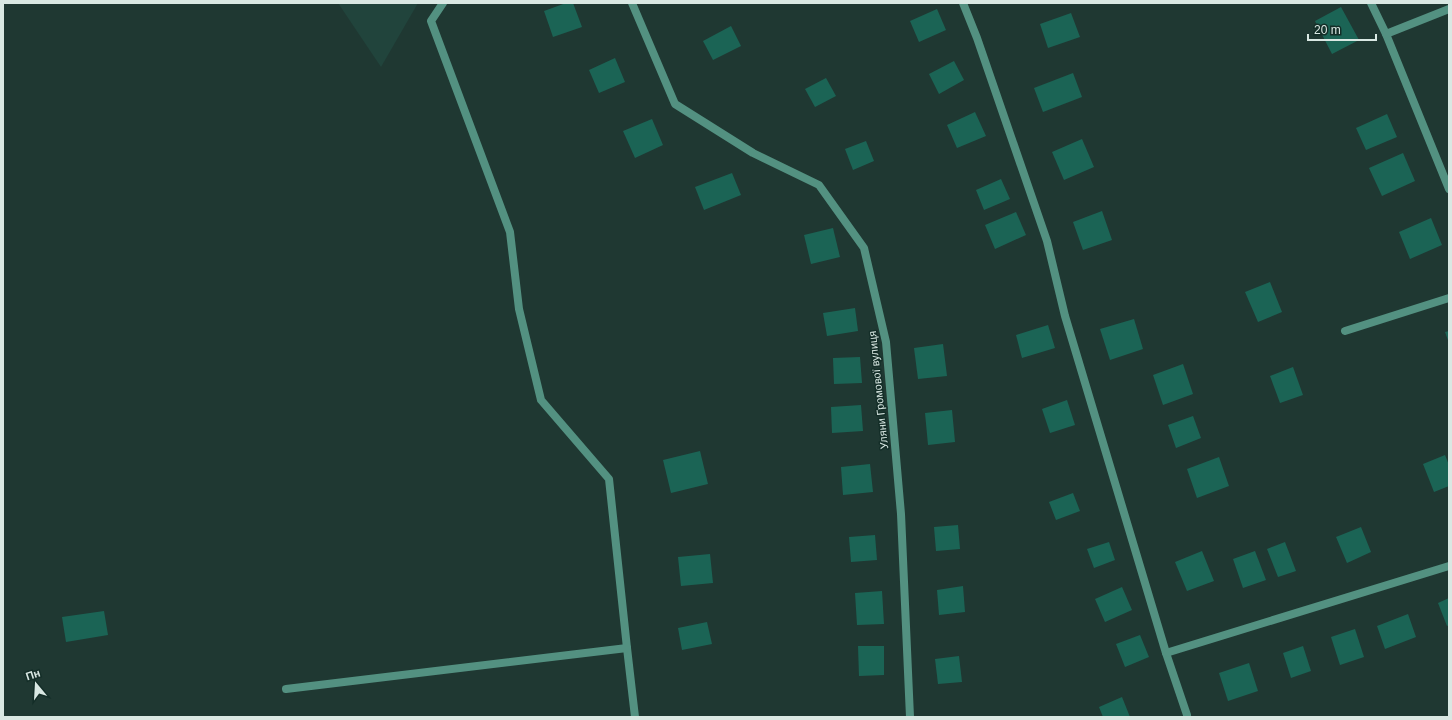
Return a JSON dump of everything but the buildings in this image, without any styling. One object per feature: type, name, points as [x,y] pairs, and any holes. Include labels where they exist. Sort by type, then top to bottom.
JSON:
[{"type":"street","points":[[443,3],[431,21],[510,232],[519,309],[541,400],[609,478],[635,717]]},
{"type":"street","name":"Уляни Громової вулиця","points":[[632,3],[675,104],[753,153],[819,185],[864,248],[886,342],[901,514],[910,717]]},
{"type":"street","points":[[963,3],[978,38],[1047,241],[1065,316],[1166,653],[1187,714]]},
{"type":"street","points":[[1372,3],[1449,189]]},
{"type":"street","points":[[1386,34],[1449,9]]},
{"type":"street","points":[[1345,331],[1449,298]]},
{"type":"street","points":[[1166,653],[1449,566]]},
{"type":"street","points":[[286,689],[627,648]]},
{"type":"shaded area","points":[[338,3],[418,3],[381,67]]}]
